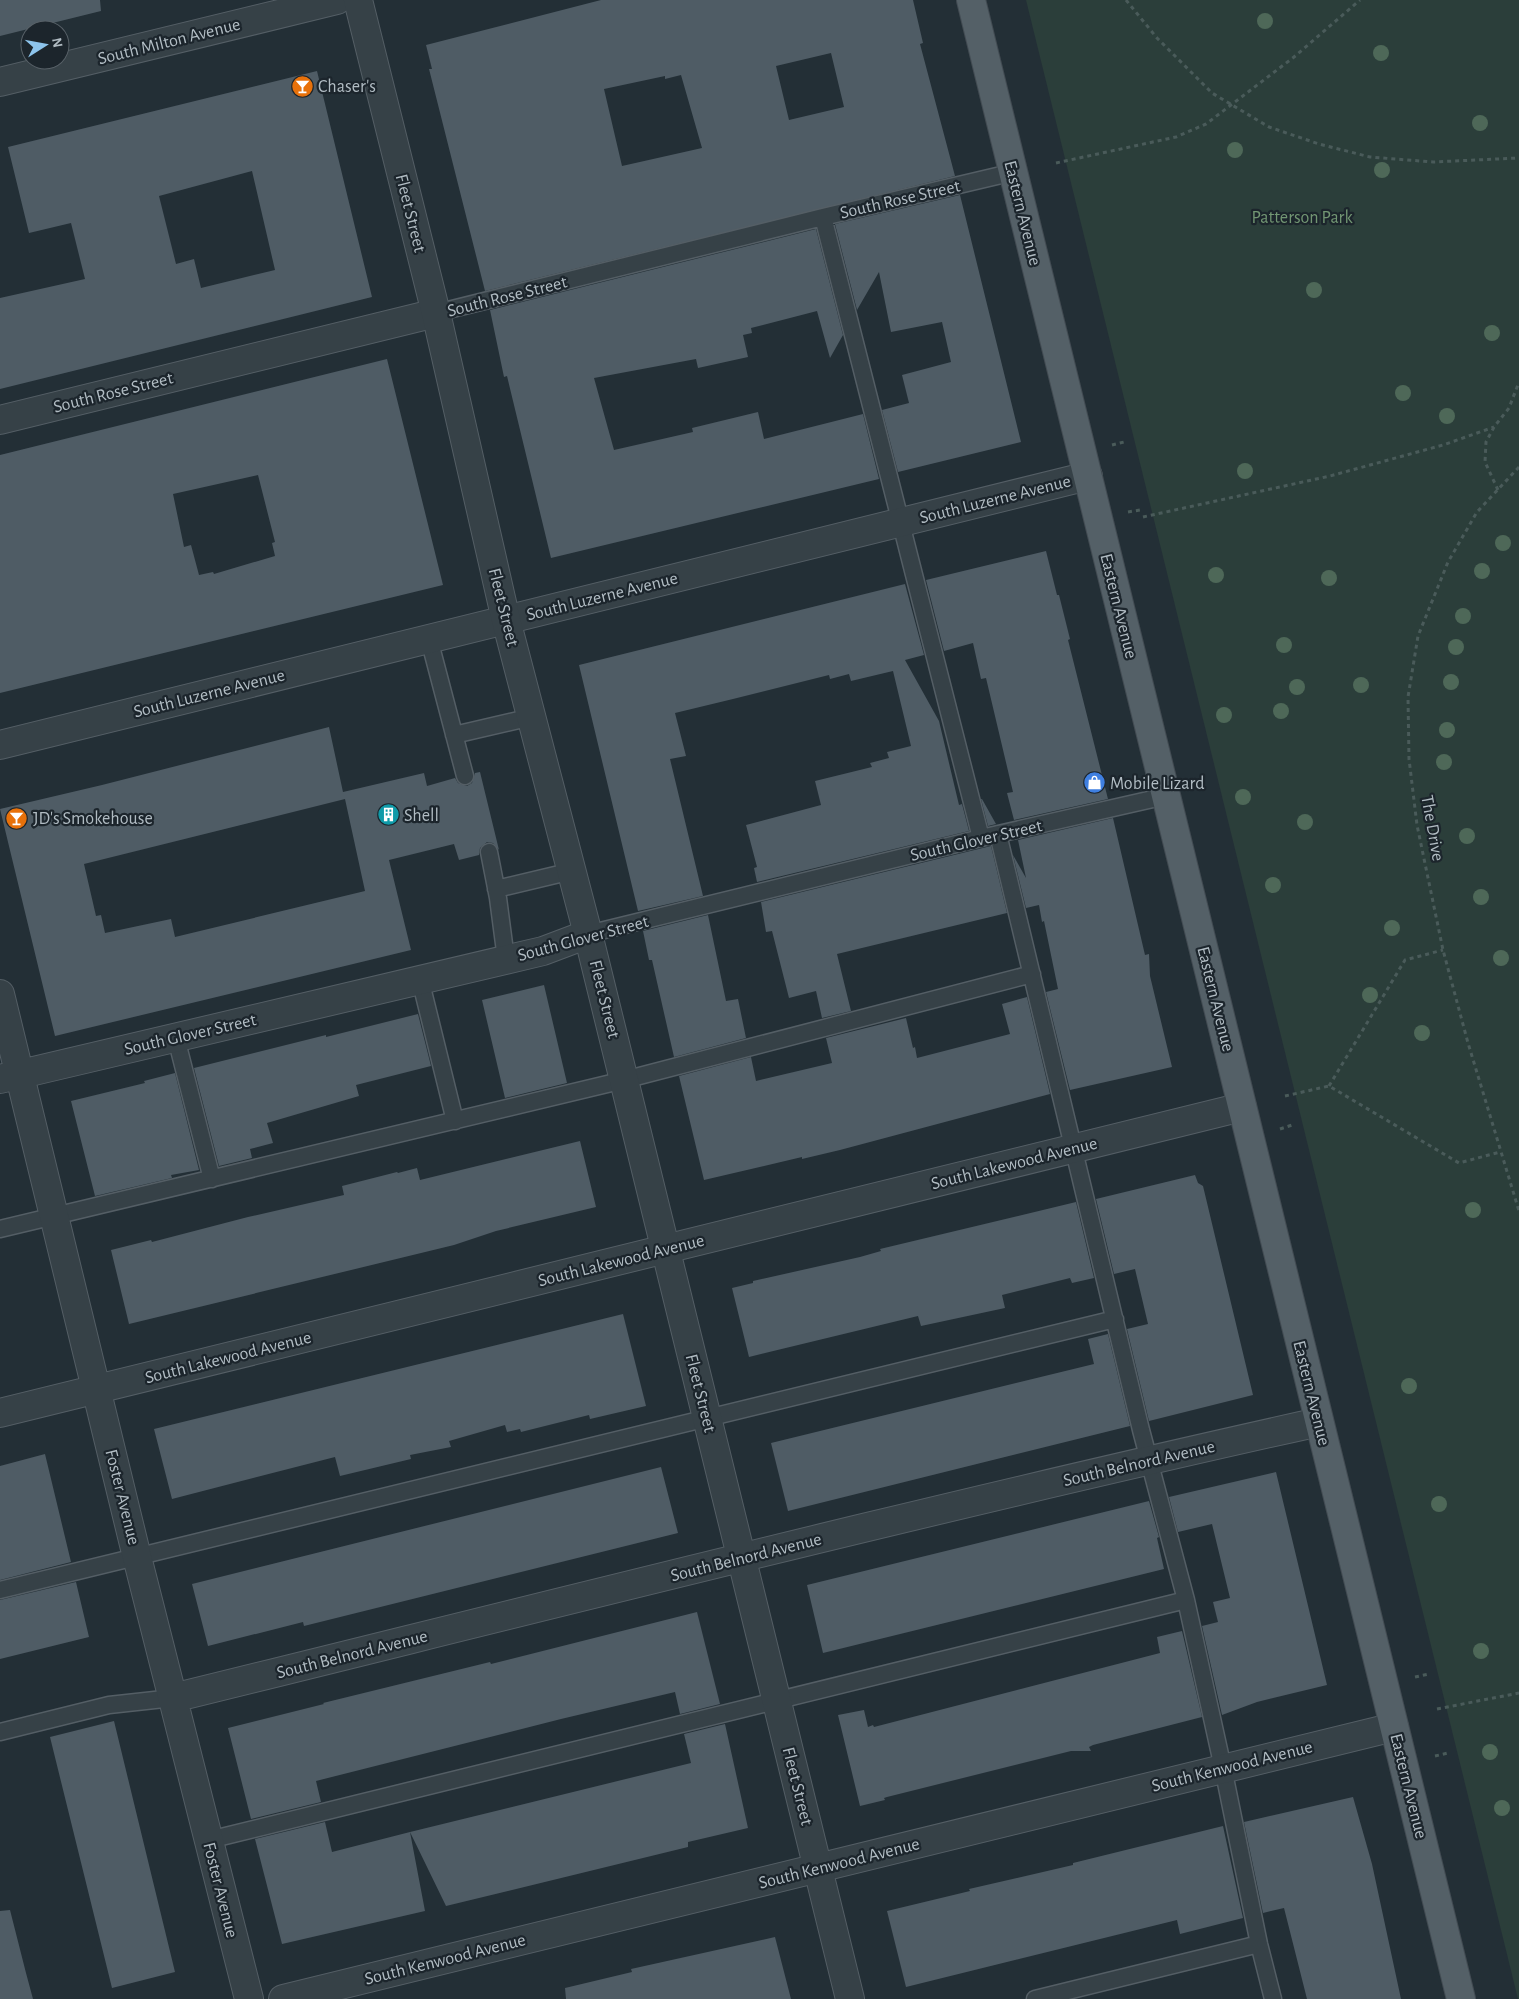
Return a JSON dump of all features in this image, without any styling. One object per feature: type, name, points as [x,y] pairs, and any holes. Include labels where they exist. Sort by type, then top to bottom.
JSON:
[{"type":"main road","name":"Eastern Avenue","points":[[971,0],[1461,1999]]},
{"type":"street","name":"South Milton Avenue","points":[[0,82],[337,0]]},
{"type":"street","name":"Fleet Street","points":[[358,0],[436,313],[506,620],[588,934],[850,1999]]},
{"type":"street","name":"South Rose Street","points":[[0,420],[436,313]]},
{"type":"street","name":"South Luzerne Avenue","points":[[0,745],[1088,476]]},
{"type":"street","name":"South Glover Street","points":[[10,1076],[544,951],[588,934]]},
{"type":"street","name":"Foster Avenue","points":[[0,994],[10,1076],[54,1215],[137,1557],[249,1999]]},
{"type":"street","name":"South Lakewood Avenue","points":[[0,1413],[1242,1107]]},
{"type":"street","name":"South Belnord Avenue","points":[[173,1698],[1148,1460],[1320,1422]]},
{"type":"street","name":"South Kenwood Avenue","points":[[283,1999],[1394,1727]]},
{"type":"lane","name":"South Rose Street","points":[[436,313],[823,217],[1014,172]]},
{"type":"lane","points":[[823,217],[981,838]]},
{"type":"lane","points":[[429,639],[465,776]]},
{"type":"lane","points":[[454,735],[532,717]]},
{"type":"lane","name":"South Glover Street","points":[[588,934],[981,838],[1166,796]]},
{"type":"lane","points":[[998,834],[1148,1460],[1186,1600],[1259,1944],[1273,1999]]},
{"type":"lane","points":[[489,852],[506,959]]},
{"type":"lane","points":[[496,889],[572,871]]},
{"type":"lane","points":[[0,1229],[624,1080],[1032,974]]},
{"type":"lane","points":[[420,979],[454,1121]]},
{"type":"lane","points":[[176,1038],[212,1179]]},
{"type":"lane","points":[[0,1590],[1114,1319]]},
{"type":"lane","points":[[209,1840],[1186,1600]]},
{"type":"lane","points":[[0,1732],[108,1706],[173,1698]]},
{"type":"lane","points":[[1035,1999],[1259,1944]]},
{"type":"path","points":[[1126,0],[1157,38],[1212,93],[1269,127],[1319,144],[1370,157],[1433,162],[1519,158]]},
{"type":"path","points":[[1056,163],[1176,136],[1206,124],[1294,57],[1360,0]]},
{"type":"path","points":[[1498,490],[1485,462],[1486,442],[1494,427],[1509,408],[1519,382]]},
{"type":"path","points":[[1142,517],[1330,476],[1443,445],[1494,427]]},
{"type":"path","points":[[1111,445],[1124,442]]},
{"type":"path","name":"The Drive","points":[[1519,467],[1477,512],[1448,562],[1418,636],[1408,697],[1409,758],[1417,825],[1443,950],[1500,1152],[1519,1211]]},
{"type":"path","points":[[1127,512],[1140,510]]},
{"type":"path","points":[[1328,1086],[1405,960],[1443,950]]},
{"type":"path","points":[[1285,1096],[1328,1086],[1459,1163],[1500,1152]]},
{"type":"path","points":[[1280,1129],[1292,1125]]},
{"type":"path","points":[[1416,1676],[1429,1674]]},
{"type":"path","points":[[1437,1709],[1519,1693]]},
{"type":"path","points":[[1434,1756],[1448,1753]]},
{"type":"green space","name":"Patterson Park","points":[[1026,0],[1519,0],[1519,1999],[1518,1999]]},
{"type":"building","points":[[0,0],[100,0],[101,11],[65,20],[20,20],[20,31],[0,36]]},
{"type":"building","points":[[601,0],[913,0],[923,43],[920,44],[955,176],[485,291],[429,69],[432,69],[426,45]],"holes":[[[831,53],[844,107],[789,120],[776,66]],[[681,75],[702,148],[622,166],[604,89],[665,76],[665,79]]]},
{"type":"building","points":[[317,71],[372,297],[0,389],[0,298],[85,279],[71,223],[29,233],[8,147]],"holes":[[[252,171],[275,270],[201,288],[194,259],[176,264],[159,196]]]},
{"type":"building","points":[[960,195],[1021,442],[898,472],[882,410],[909,403],[902,375],[951,362],[942,322],[891,332],[879,272],[857,310],[835,224]]},
{"type":"building","points":[[816,229],[843,335],[830,358],[817,311],[751,328],[752,333],[743,335],[748,357],[698,368],[696,359],[594,378],[614,450],[693,432],[692,428],[758,412],[764,439],[863,414],[879,479],[551,558],[507,376],[504,377],[490,310]]},
{"type":"building","points":[[387,359],[443,585],[0,693],[0,455]],"holes":[[[258,475],[275,542],[272,543],[275,556],[214,574],[213,572],[199,575],[191,545],[184,547],[173,494]]]},
{"type":"building","points":[[1046,551],[1070,639],[1068,640],[1108,799],[1014,820],[1007,793],[1013,792],[986,678],[981,679],[973,643],[944,651],[926,580]]},
{"type":"building","points":[[905,584],[924,655],[905,660],[939,721],[959,805],[962,804],[969,831],[757,882],[754,868],[757,867],[746,825],[821,805],[815,781],[872,767],[870,763],[889,758],[887,752],[911,746],[893,671],[851,681],[849,674],[830,679],[829,675],[675,713],[686,756],[670,759],[703,896],[638,911],[579,665]]},
{"type":"building","points":[[329,727],[343,792],[424,773],[427,786],[455,778],[458,783],[467,786],[472,783],[475,773],[480,772],[499,850],[493,843],[487,842],[480,848],[479,855],[459,860],[454,844],[389,860],[411,950],[55,1036],[0,809]],"holes":[[[345,799],[365,891],[175,937],[171,919],[105,933],[101,915],[96,916],[84,864]]]},
{"type":"building","points":[[982,799],[996,824],[988,826]]},
{"type":"building","points":[[1113,818],[1145,955],[1149,954],[1150,976],[1172,1067],[1070,1090],[1046,992],[1058,989],[1044,921],[1042,922],[1039,905],[1026,908],[1013,855],[1026,878],[1018,840]]},
{"type":"building","points":[[991,846],[1007,913],[837,954],[851,1011],[822,1018],[816,991],[789,998],[772,931],[766,932],[761,902]]},
{"type":"building","points":[[708,915],[726,1001],[738,999],[746,1038],[674,1057],[652,960],[649,960],[643,931]]},
{"type":"building","points":[[544,985],[567,1083],[505,1098],[482,1000]]},
{"type":"building","points":[[1027,997],[1050,1094],[840,1150],[704,1180],[679,1076],[751,1057],[756,1081],[832,1063],[826,1038],[906,1018],[917,1058],[1010,1034],[1002,1004]]},
{"type":"building","points":[[418,1014],[431,1066],[356,1085],[359,1096],[267,1123],[273,1143],[250,1149],[252,1158],[219,1166],[194,1068]]},
{"type":"building","points":[[175,1073],[199,1170],[171,1175],[172,1178],[95,1196],[71,1101],[145,1083],[144,1081]]},
{"type":"building","points":[[580,1141],[596,1207],[496,1231],[454,1245],[129,1324],[111,1250],[151,1240],[152,1242],[344,1195],[342,1186],[397,1172],[417,1168],[420,1180]]},
{"type":"building","points":[[1195,1175],[1198,1183],[1203,1186],[1253,1395],[1149,1421],[1127,1329],[1148,1324],[1135,1269],[1114,1274],[1096,1199]]},
{"type":"building","points":[[1076,1202],[1094,1278],[1072,1283],[1070,1278],[1002,1295],[1005,1308],[921,1326],[918,1316],[749,1357],[732,1288],[753,1283],[753,1281],[860,1257],[881,1251],[880,1249]]},
{"type":"building","points":[[623,1314],[646,1406],[590,1419],[589,1415],[521,1432],[520,1429],[507,1432],[505,1425],[449,1441],[451,1447],[410,1455],[411,1459],[340,1476],[335,1457],[172,1499],[154,1429]]},
{"type":"building","points":[[1108,1334],[1130,1426],[788,1511],[771,1443],[1094,1364],[1088,1339]]},
{"type":"building","points":[[45,1454],[71,1562],[0,1580],[0,1466]]},
{"type":"building","points":[[661,1467],[678,1533],[304,1626],[303,1622],[208,1646],[192,1584]]},
{"type":"building","points":[[1276,1472],[1327,1685],[1257,1702],[1222,1715],[1202,1626],[1218,1622],[1213,1602],[1230,1598],[1212,1524],[1178,1532],[1169,1497]]},
{"type":"building","points":[[1149,1501],[1159,1537],[1157,1538],[1164,1569],[823,1653],[807,1585]]},
{"type":"building","points":[[76,1582],[89,1637],[0,1659],[0,1600]]},
{"type":"building","points":[[697,1612],[720,1704],[680,1714],[675,1692],[561,1719],[316,1781],[321,1802],[251,1819],[228,1728]]},
{"type":"building","points":[[1182,1631],[1202,1717],[1093,1745],[1089,1747],[1091,1751],[1071,1751],[887,1797],[884,1798],[885,1800],[860,1806],[838,1715],[864,1710],[868,1727],[873,1725],[874,1727],[1160,1653],[1157,1637]]},
{"type":"building","points":[[114,1721],[175,1972],[112,1988],[50,1737]]},
{"type":"building","points":[[725,1724],[748,1828],[688,1842],[688,1847],[446,1906],[410,1832],[691,1763],[684,1734]]},
{"type":"building","points":[[1353,1797],[1372,1864],[1401,1999],[1307,1999],[1284,1908],[1263,1913],[1244,1822]]},
{"type":"building","points":[[325,1822],[332,1852],[410,1832],[425,1911],[282,1944],[255,1839]]},
{"type":"building","points":[[1223,1826],[1243,1918],[1180,1934],[1177,1920],[906,1987],[887,1911]]},
{"type":"building","points":[[10,1910],[33,1999],[0,1999],[0,1911]]},
{"type":"building","points":[[775,1937],[791,1999],[566,1999],[565,1988],[632,1972],[631,1969]]},
{"type":"place","name":"Chaser's","points":[[302,86]]},
{"type":"place","name":"Mobile Lizard","points":[[1094,783]]},
{"type":"place","name":"Shell","points":[[388,815]]},
{"type":"place","name":"JD's Smokehouse","points":[[17,818]]}]
